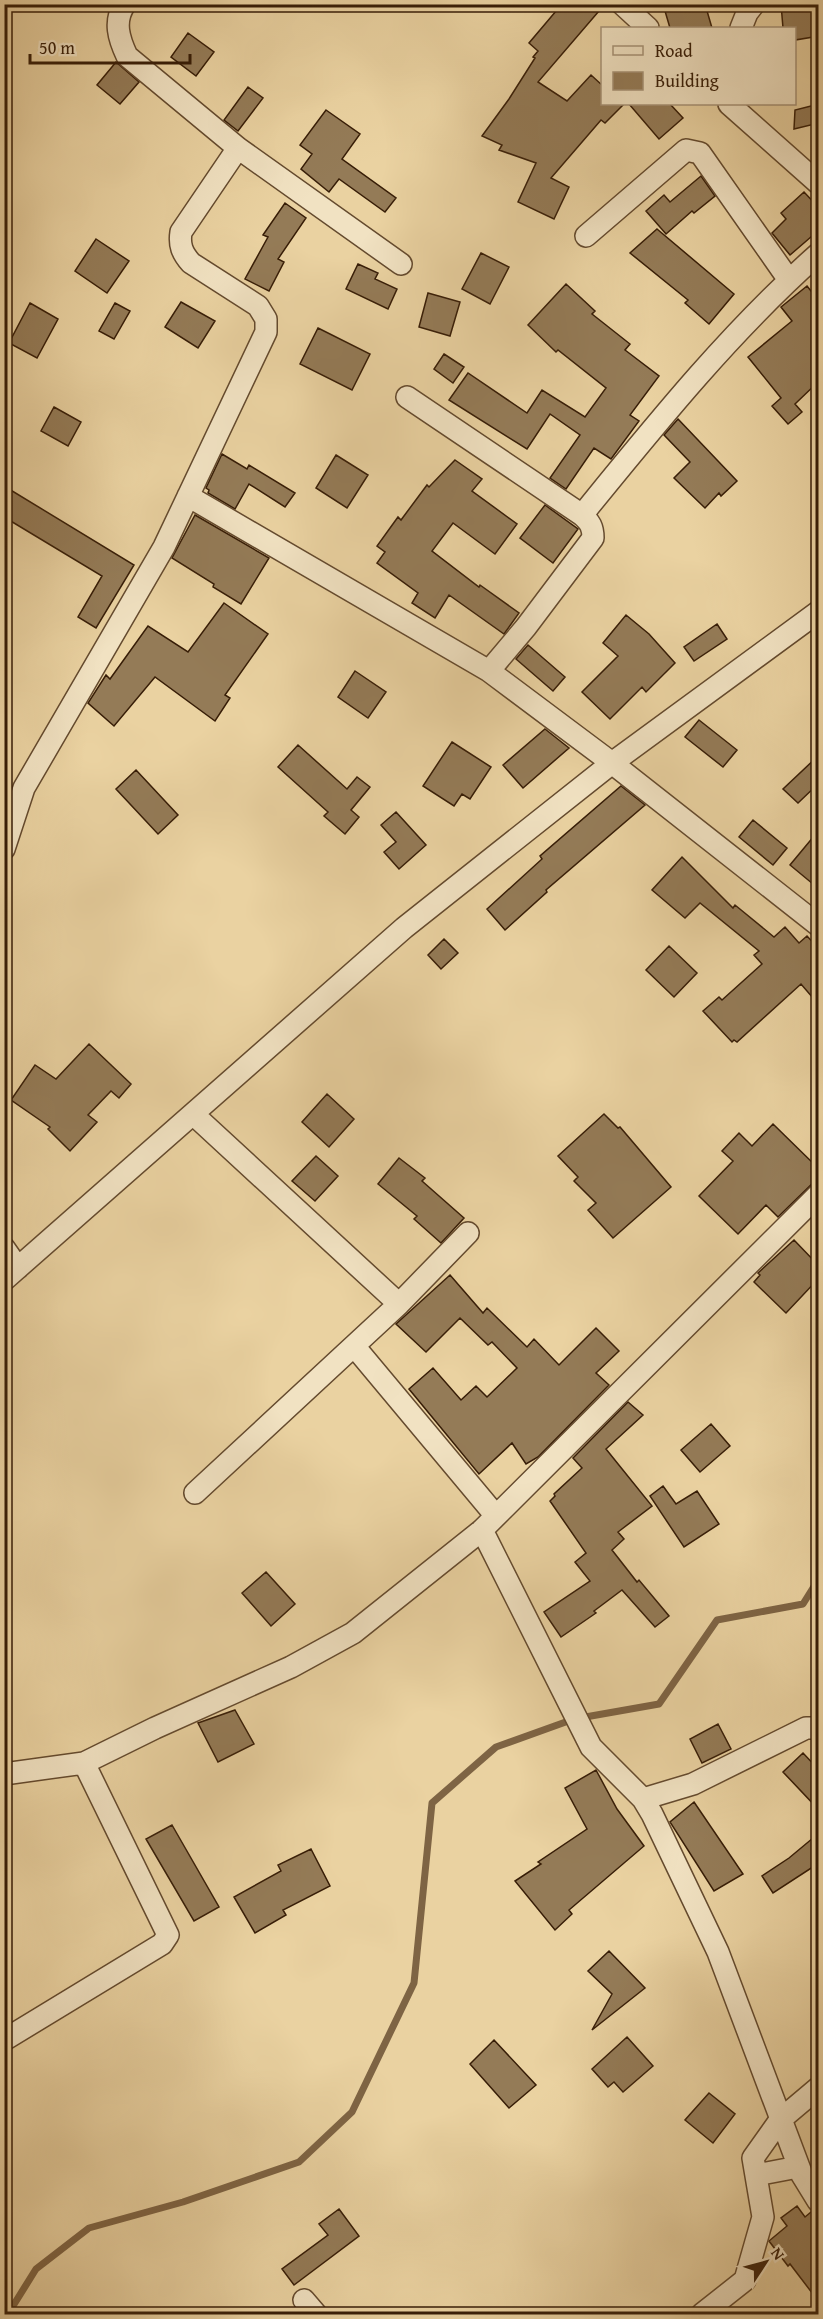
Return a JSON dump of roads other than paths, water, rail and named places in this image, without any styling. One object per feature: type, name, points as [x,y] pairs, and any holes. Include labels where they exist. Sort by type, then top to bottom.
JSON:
[{"type":"street","points":[[125,4],[118,23],[119,40],[127,56],[238,148],[401,264]]},
{"type":"street","points":[[622,4],[647,27]]},
{"type":"street","points":[[741,27],[747,13],[754,4]]},
{"type":"street","points":[[730,105],[819,183]]},
{"type":"street","points":[[4,849],[24,788],[164,547],[266,332],[266,319],[258,306],[191,263],[184,255],[180,243],[181,232],[210,186],[238,148]]},
{"type":"street","points":[[586,236],[686,150],[693,150],[700,153],[789,280]]},
{"type":"street","points":[[582,515],[674,401],[789,280],[819,254]]},
{"type":"street","points":[[407,397],[582,515],[593,530],[593,538],[526,627],[489,670]]},
{"type":"street","points":[[188,496],[489,670],[819,925]]},
{"type":"street","points":[[4,1248],[11,1274],[404,928],[612,763],[819,612]]},
{"type":"street","points":[[193,1114],[399,1304]]},
{"type":"street","points":[[4,1774],[84,1763],[155,1728],[291,1667],[353,1633],[489,1523],[819,1195]]},
{"type":"street","points":[[195,1493],[399,1304],[468,1233]]},
{"type":"street","points":[[354,1346],[489,1523],[555,1677],[591,1747],[643,1799],[718,1952],[798,2167],[819,2200]]},
{"type":"street","points":[[643,1799],[693,1784],[806,1728],[819,1728]]},
{"type":"street","points":[[4,2040],[167,1939],[168,1935],[84,1763]]},
{"type":"street","points":[[702,2314],[745,2280],[763,2217],[753,2158],[780,2120],[819,2088]]},
{"type":"street","points":[[756,2175],[798,2167]]},
{"type":"waterway","points":[[8,2314],[36,2269],[89,2228],[183,2202],[299,2162],[352,2112],[414,1983],[432,1803],[496,1747],[574,1719],[659,1704],[717,1620],[803,1604],[818,1580]]}]
